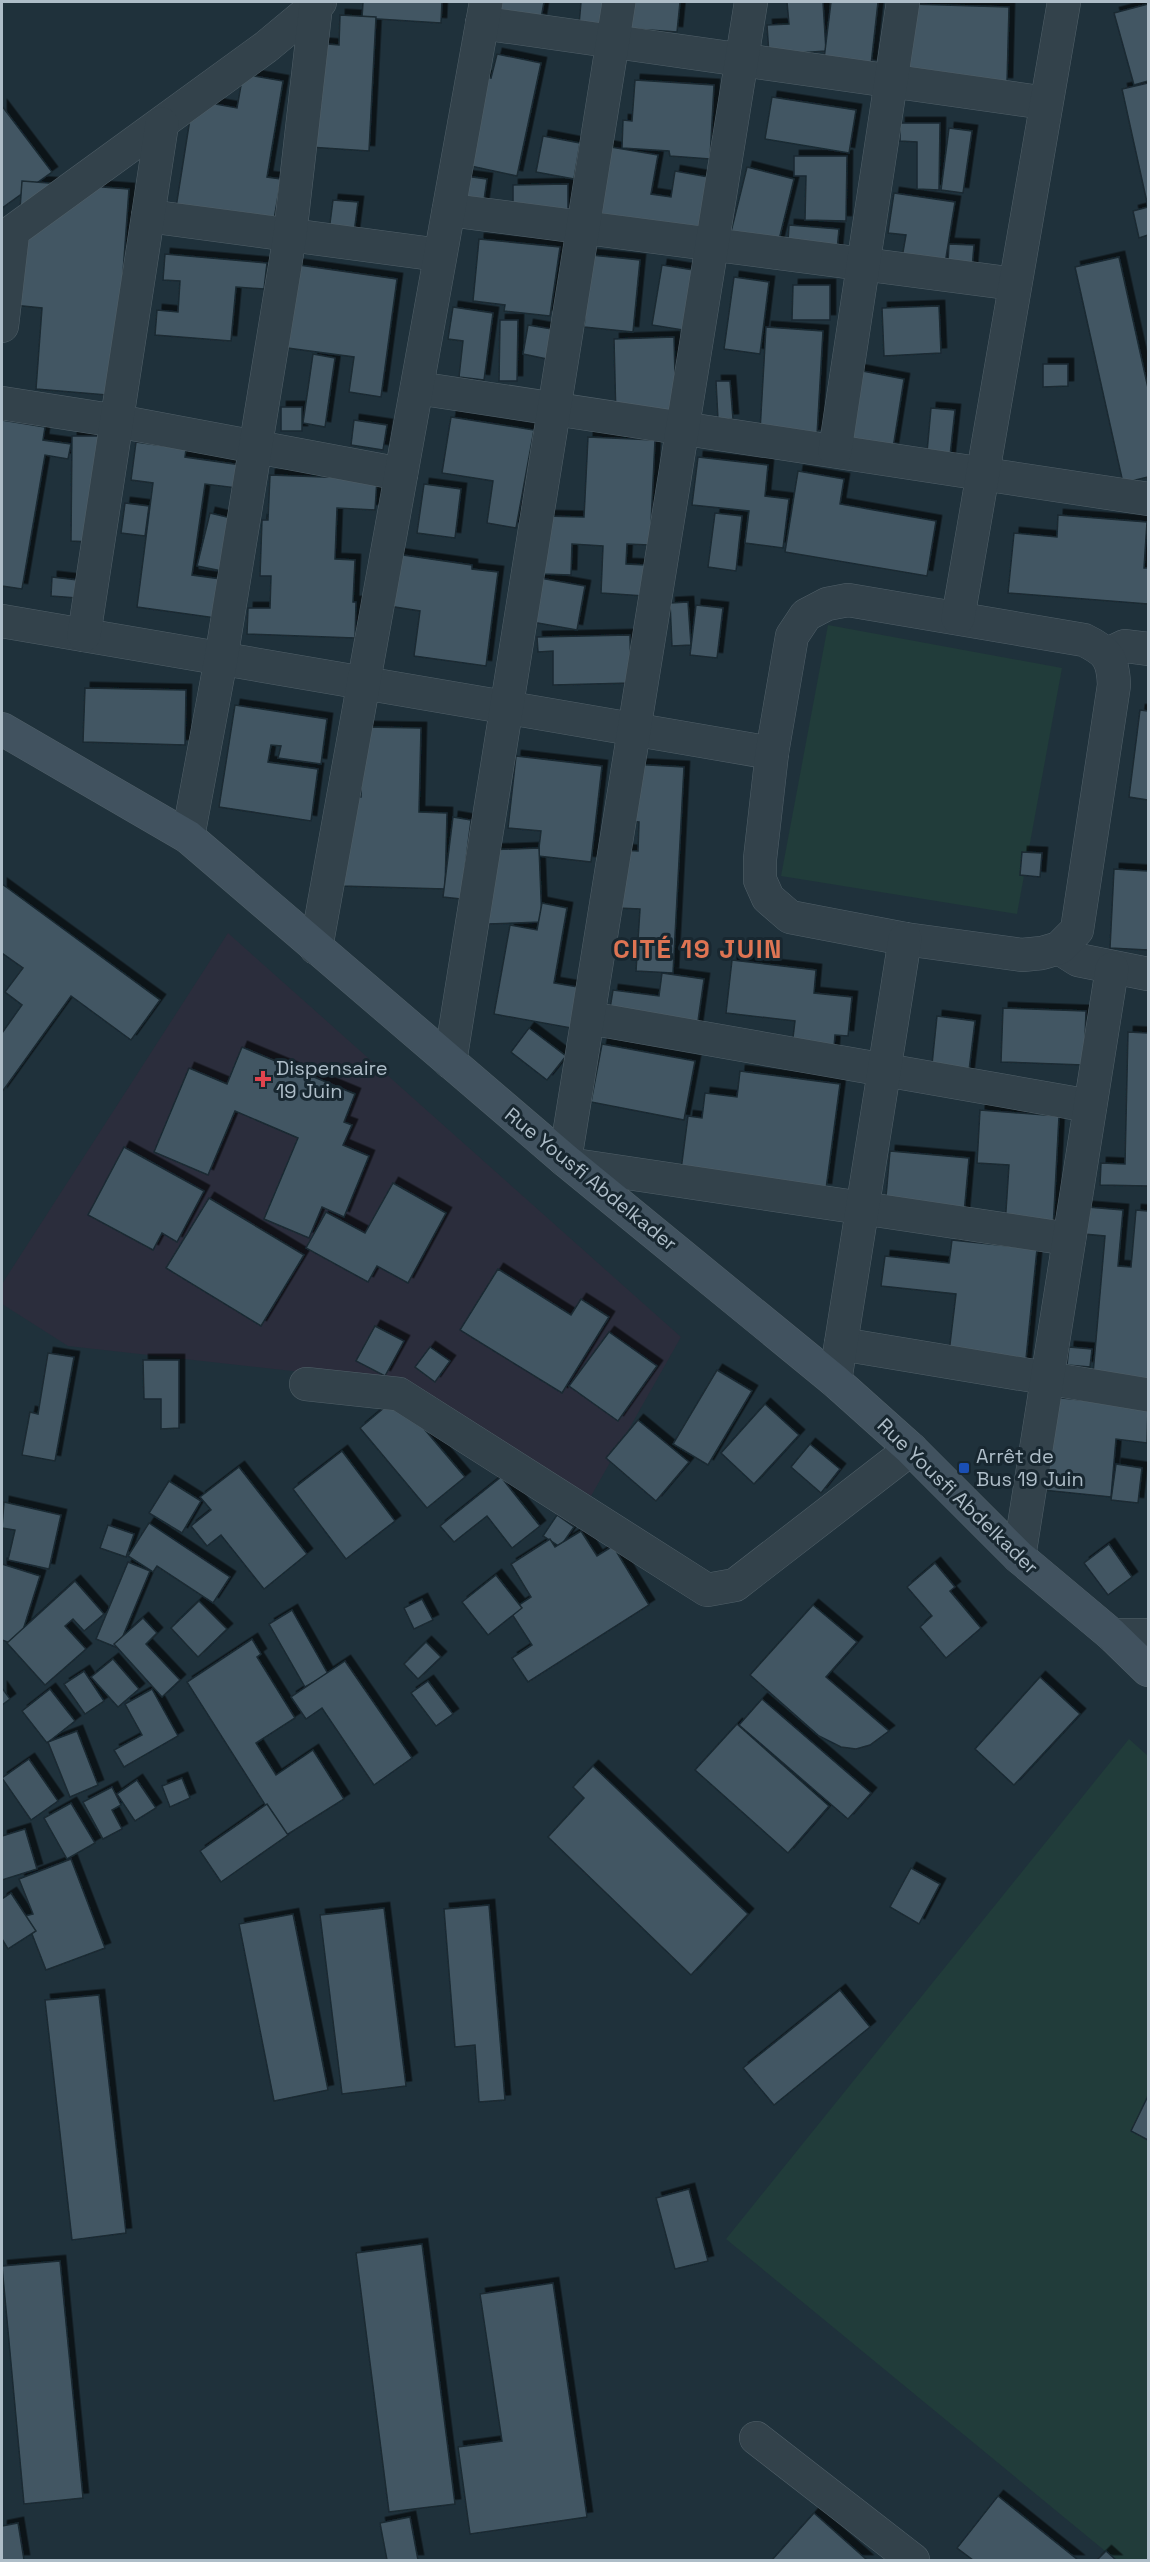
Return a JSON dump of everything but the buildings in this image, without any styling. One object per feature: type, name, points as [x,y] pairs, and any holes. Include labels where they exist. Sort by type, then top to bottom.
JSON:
[{"type":"main road","name":"Rue Yousfi Abdelkader","points":[[2,729],[188,837],[450,1062],[835,1381],[911,1449],[1019,1557],[1112,1635],[1149,1670]]},
{"type":"street","points":[[450,1062],[619,2]]},
{"type":"street","points":[[751,2],[589,1018],[570,1162],[1069,1239]]},
{"type":"street","points":[[835,452],[903,2]]},
{"type":"street","points":[[958,618],[1064,2]]},
{"type":"street","points":[[2,326],[12,231],[266,47],[318,3]]},
{"type":"street","points":[[188,837],[221,659],[290,235],[318,3]]},
{"type":"street","points":[[316,948],[484,12],[613,41],[1046,103]]},
{"type":"street","points":[[84,635],[162,124]]},
{"type":"street","points":[[449,210],[1015,284]]},
{"type":"street","points":[[148,216],[440,255]]},
{"type":"street","points":[[417,388],[1149,499]]},
{"type":"street","points":[[2,404],[117,421],[401,474]]},
{"type":"street","points":[[848,600],[1084,640],[1108,654],[1114,673],[1114,685],[1077,930],[1059,948],[1022,955],[905,939],[790,918],[768,898],[760,880],[760,859],[772,753],[792,636],[806,615],[827,604],[848,600]]},
{"type":"street","points":[[2,621],[772,753]]},
{"type":"street","points":[[1108,654],[1125,646],[1149,649]]},
{"type":"street","points":[[835,1381],[905,939]]},
{"type":"street","points":[[1059,948],[1078,960],[1112,969],[1149,974]]},
{"type":"street","points":[[1019,1557],[1112,969]]},
{"type":"street","points":[[589,1018],[1090,1106]]},
{"type":"street","points":[[841,1344],[1149,1395]]},
{"type":"street","points":[[306,1384],[399,1394],[707,1590],[735,1585],[911,1449]]},
{"type":"street","points":[[1112,1635],[1149,1635]]},
{"type":"street","points":[[756,2438],[913,2560]]},
{"type":"shaded area","name":"Dispensaire 19 Juin","points":[[228,933],[681,1337],[591,1496],[400,1383],[68,1346],[2,1304],[2,1284]]},
{"type":"green space","points":[[828,625],[1062,668],[1017,914],[781,876]]},
{"type":"green space","points":[[1129,1739],[1148,1756],[1148,2560],[1116,2560],[726,2239]]},
{"type":"place","name":"Dispensaire 19 Juin","points":[[263,1079]]},
{"type":"place","name":"Arrêt de Bus 19 Juin","points":[[964,1468]]},
{"type":"district","name":"CITÉ 19 JUIN","points":[[698,949]]}]
